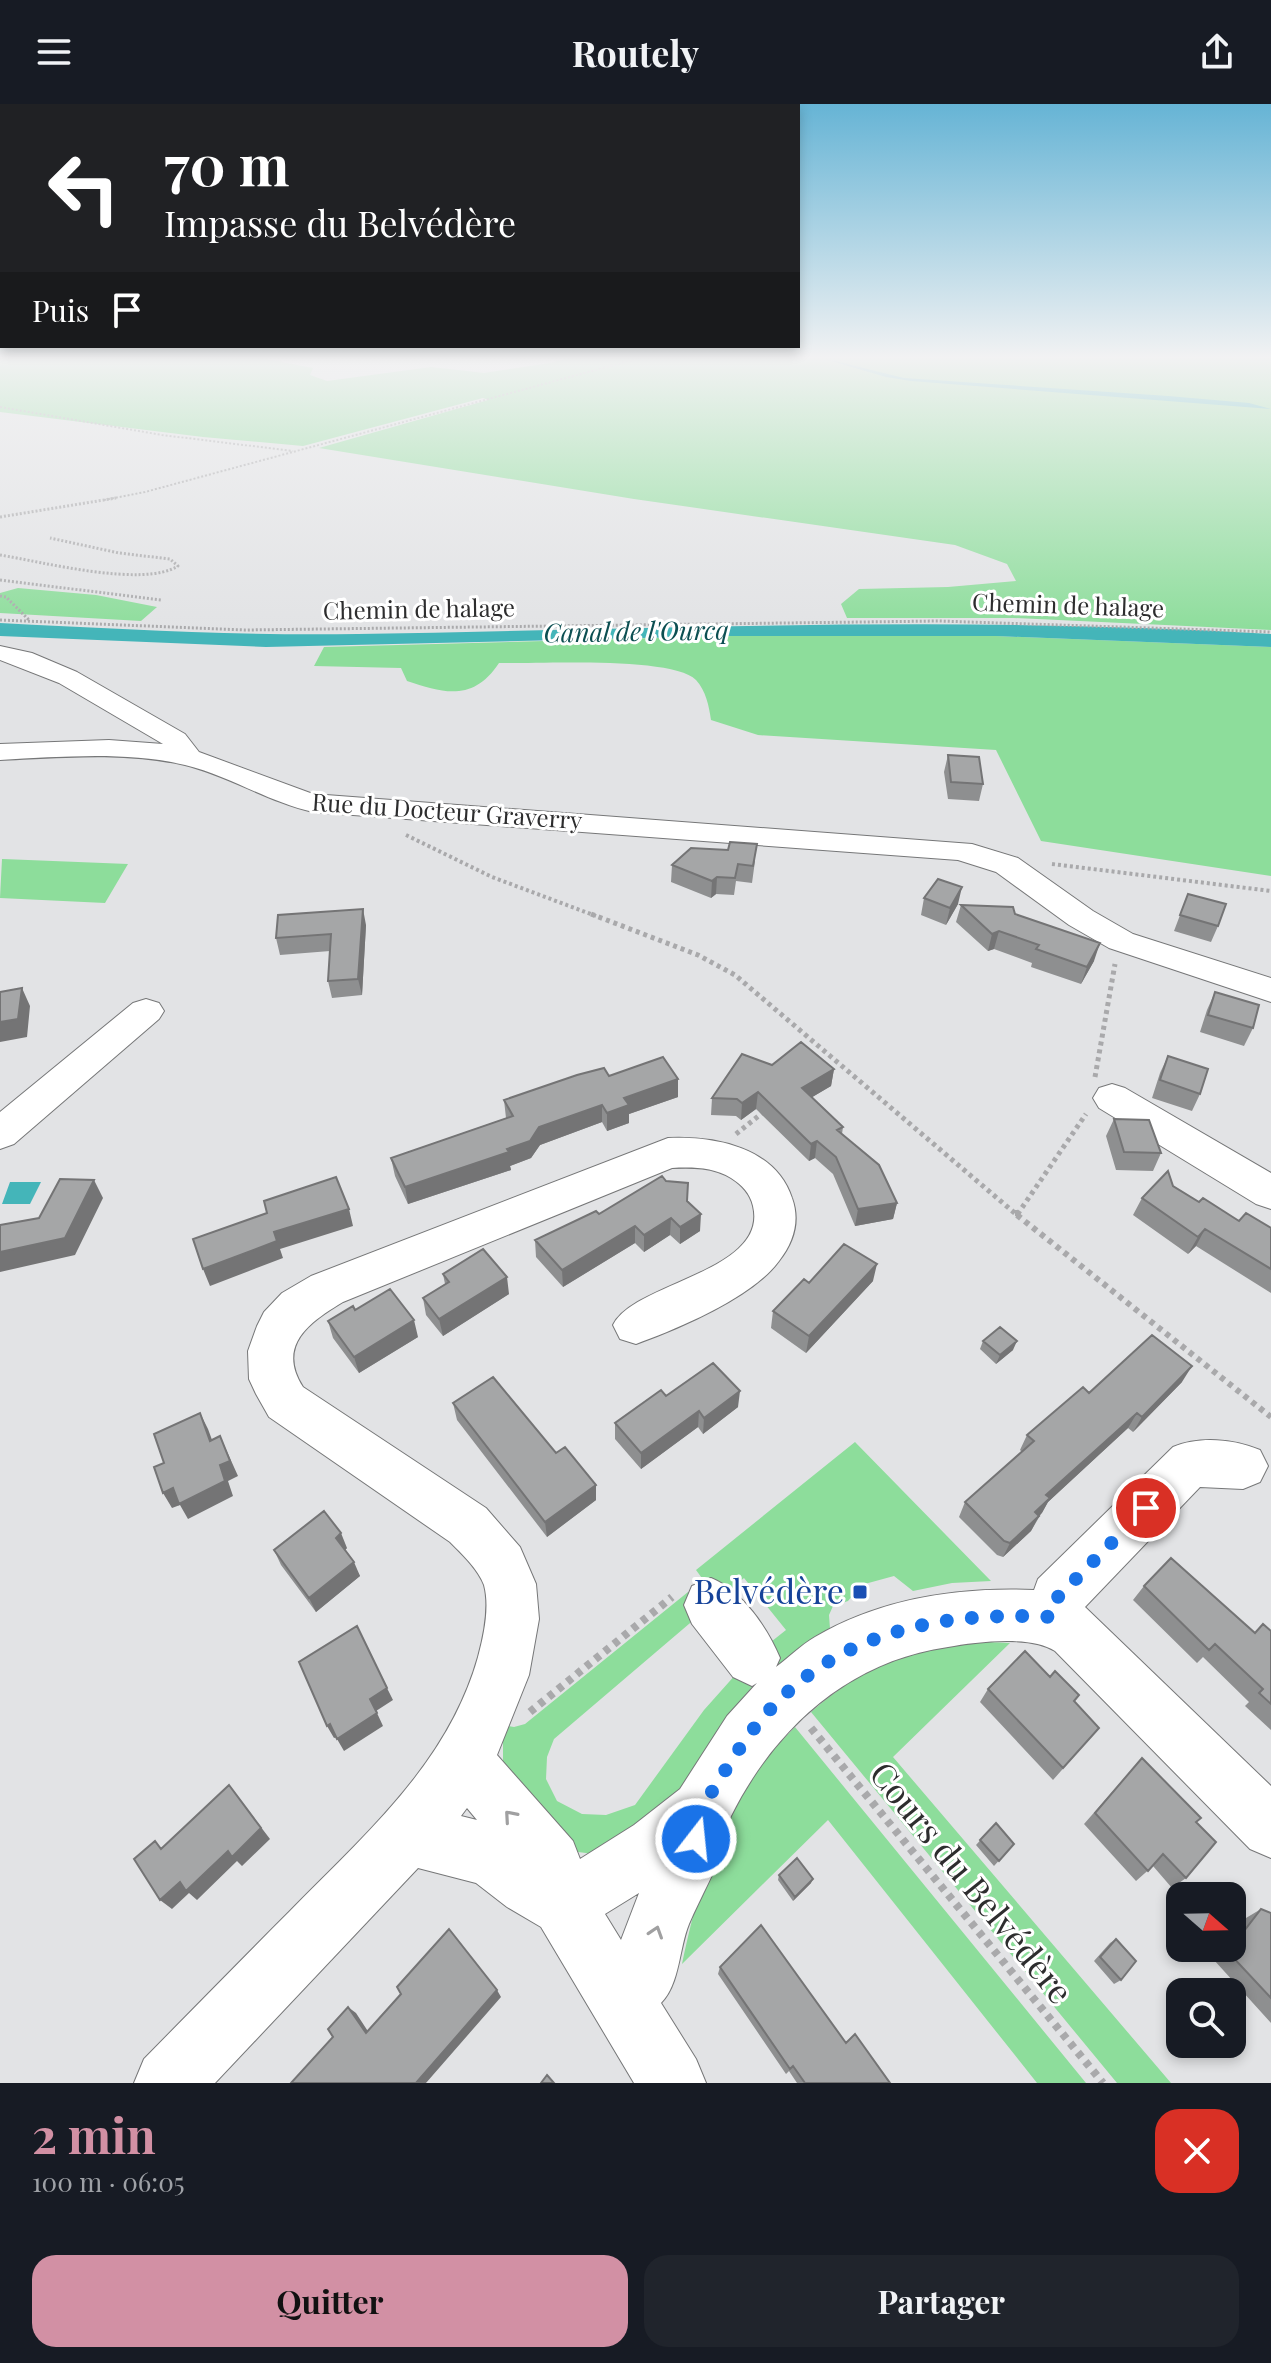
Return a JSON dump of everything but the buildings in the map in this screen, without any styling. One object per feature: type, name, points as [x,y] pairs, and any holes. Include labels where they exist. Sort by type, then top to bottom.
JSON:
[{"type":"street","points":[[0,653],[32,660],[57,673],[175,740],[186,751],[182,756]]},
{"type":"street","name":"Rue du Docteur Graverry","points":[[0,752],[111,749],[182,756],[215,765],[299,801],[961,851],[1007,865],[1081,918],[1121,941],[1271,990]]},
{"type":"street","points":[[0,1134],[146,1011]]},
{"type":"street","points":[[1108,1094],[1271,1193]]},
{"type":"street","points":[[168,2083],[437,1800],[460,1764],[486,1711],[505,1655],[512,1596],[505,1568],[489,1544],[468,1525],[286,1402],[272,1379],[271,1351],[280,1326],[298,1306],[327,1289],[668,1153],[691,1151],[713,1154],[751,1170],[766,1185],[773,1200],[776,1219],[773,1235],[760,1254],[689,1301],[636,1325]]},
{"type":"street","points":[[1051,1617],[1057,1598],[1190,1463],[1243,1466]]},
{"type":"street","points":[[711,1605],[752,1658]]},
{"type":"street","points":[[563,1905],[656,1847],[701,1810],[747,1736],[784,1696],[834,1657],[887,1633],[931,1622],[980,1615],[1051,1617],[1074,1632],[1271,1828]]},
{"type":"street","points":[[460,1764],[480,1778],[551,1863],[563,1905],[672,2083]]},
{"type":"street","points":[[619,1998],[642,1977],[657,1924],[696,1839],[701,1810]]},
{"type":"street","points":[[414,1827],[429,1842],[470,1848],[498,1861],[529,1885],[563,1905]]},
{"type":"path","points":[[261,447],[298,452]]},
{"type":"path","points":[[0,517],[113,500],[314,447]]},
{"type":"path","points":[[0,555],[139,577],[167,573],[178,566],[170,559],[119,553],[50,538]]},
{"type":"path","points":[[0,580],[161,600]]},
{"type":"path","points":[[0,596],[6,597],[31,622]]},
{"type":"path","name":"Chemin de halage","points":[[0,620],[245,630],[969,621],[1271,632]]},
{"type":"path","points":[[368,808],[365,814],[492,877],[698,955],[735,975],[1017,1215],[1271,1417]]},
{"type":"path","points":[[1007,865],[1028,862],[1096,867],[1271,891]]},
{"type":"path","points":[[1017,1215],[1108,1094],[1095,1077],[1116,962]]},
{"type":"path","points":[[820,1066],[831,1057]]},
{"type":"path","points":[[729,1140],[775,1103]]},
{"type":"path","points":[[516,1721],[692,1581],[711,1605]]},
{"type":"path","name":"Cours du Belvédère","points":[[800,1715],[1103,2083]]},
{"type":"green space","points":[[1271,447],[1271,630],[1014,618],[847,618],[841,604],[859,589],[948,587],[1016,581],[1007,564],[955,545],[634,499],[319,448]]},
{"type":"green space","points":[[18,588],[96,595],[157,607],[141,621],[0,613],[0,593]]},
{"type":"green space","points":[[726,636],[996,636],[1271,647],[1271,876],[1041,841],[996,750],[758,735],[711,720],[705,694],[696,680],[682,672],[661,667],[603,663],[499,663],[479,684],[469,689],[446,691],[407,681],[401,668],[314,666],[324,647]]},
{"type":"green space","points":[[2,859],[128,864],[105,903],[0,898]]},
{"type":"green space","points":[[855,1442],[991,1581],[952,1583],[913,1591],[894,1576],[861,1585],[848,1601],[833,1606],[829,1615],[830,1629],[775,1667],[762,1649],[786,1630],[744,1578],[718,1600],[696,1570]]},
{"type":"green space","points":[[688,1592],[703,1612],[554,1739],[547,1757],[546,1779],[557,1801],[582,1814],[606,1815],[635,1805],[704,1710],[745,1664],[764,1688],[691,1792],[602,1855],[570,1851],[503,1774],[503,1725],[514,1727],[525,1724]]},
{"type":"green space","points":[[988,1642],[1010,1643],[893,1757],[1171,2083],[1117,2083],[811,1712],[852,1681],[893,1661],[937,1649]]},
{"type":"green space","points":[[795,1727],[1086,2083],[1037,2083],[828,1820],[682,1964],[700,1890],[728,1816],[753,1773]]},
{"type":"water","name":"Canal de l'Ourcq","points":[[0,623],[179,632],[313,634],[814,625],[1042,625],[1271,634],[1271,647],[996,636],[726,636],[266,647],[0,636]]},
{"type":"water","points":[[10,1182],[41,1182],[30,1204],[2,1204]]},
{"type":"place","name":"Belvédère","points":[[860,1592]]},
{"type":"route","points":[[696,1839],[701,1810],[747,1736],[784,1696],[834,1657],[887,1633],[931,1622],[980,1615],[1051,1617],[1057,1598],[1146,1508]]}]
